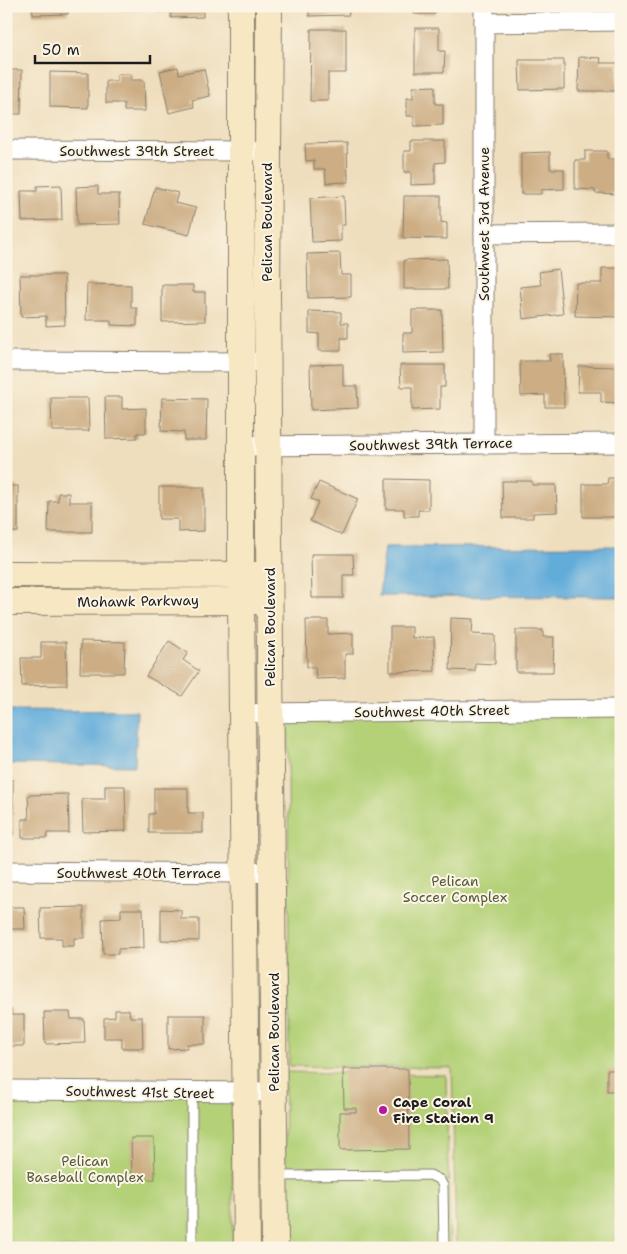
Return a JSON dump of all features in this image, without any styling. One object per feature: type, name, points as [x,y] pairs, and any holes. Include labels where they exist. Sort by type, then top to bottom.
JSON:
[{"type":"street","name":"Pelican Boulevard","points":[[241,6],[241,151],[255,362],[268,446],[274,1248]]},
{"type":"street","name":"Pelican Boulevard","points":[[247,1248],[241,601],[242,446],[255,362],[267,152],[269,6]]},
{"type":"street","points":[[484,14],[621,21]]},
{"type":"street","name":"Southwest 3rd Avenue","points":[[484,14],[484,443]]},
{"type":"street","name":"Southwest 39th Street","points":[[6,150],[267,152]]},
{"type":"street","points":[[484,234],[621,233]]},
{"type":"street","points":[[6,361],[255,362]]},
{"type":"street","name":"Southwest 39th Terrace","points":[[242,446],[621,443]]},
{"type":"street","name":"Mohawk Parkway","points":[[6,574],[270,575]]},
{"type":"street","name":"Mohawk Parkway","points":[[6,602],[270,600]]},
{"type":"street","name":"Southwest 40th Street","points":[[242,713],[621,709]]},
{"type":"street","name":"Southwest 40th Terrace","points":[[6,872],[244,874],[272,872]]},
{"type":"street","name":"Southwest 41st Street","points":[[6,1090],[274,1092]]},
{"type":"lane","points":[[192,1092],[192,1248]]},
{"type":"lane","points":[[273,1176],[430,1175],[436,1177],[442,1186],[444,1248]]},
{"type":"green space","name":"Pelican Soccer Complex","points":[[621,709],[621,1248],[456,1248],[452,1068],[289,1066],[288,712]]},
{"type":"green space","points":[[285,1072],[446,1075],[450,1248],[283,1248]]},
{"type":"green space","name":"Pelican Baseball Complex","points":[[6,1090],[232,1093],[233,1248],[6,1248]]},
{"type":"water","points":[[621,546],[621,597],[379,596],[385,547]]},
{"type":"water","points":[[6,710],[137,711],[135,766],[6,764]]},
{"type":"building","points":[[32,6],[68,6],[68,14],[33,15]]},
{"type":"building","points":[[104,6],[145,6],[145,10],[103,10]]},
{"type":"building","points":[[158,6],[203,6],[203,17],[171,18],[171,12],[158,12]]},
{"type":"building","points":[[309,6],[348,6],[349,15],[309,16]]},
{"type":"building","points":[[414,6],[436,6],[435,14],[414,14]]},
{"type":"building","points":[[415,28],[439,28],[439,51],[445,51],[444,72],[415,72]]},
{"type":"building","points":[[311,29],[346,29],[346,73],[328,73],[328,101],[310,101]]},
{"type":"building","points":[[579,57],[601,58],[600,63],[618,63],[617,91],[578,91]]},
{"type":"building","points":[[519,60],[564,60],[564,89],[520,90]]},
{"type":"building","points":[[178,67],[179,74],[204,69],[210,96],[192,100],[194,107],[169,113],[160,71]]},
{"type":"building","points":[[6,70],[22,70],[21,114],[6,114]]},
{"type":"building","points":[[50,72],[88,73],[88,108],[50,107]]},
{"type":"building","points":[[117,74],[131,74],[131,80],[144,80],[145,111],[124,111],[124,103],[106,103],[106,81],[117,81]]},
{"type":"building","points":[[435,86],[435,104],[443,104],[443,125],[414,126],[414,116],[407,116],[407,98],[413,98],[413,87]]},
{"type":"building","points":[[411,141],[445,141],[445,162],[435,163],[435,184],[411,185],[411,172],[404,172],[404,151],[411,151]]},
{"type":"building","points":[[347,143],[348,182],[326,183],[325,169],[314,169],[314,160],[306,161],[305,144]]},
{"type":"building","points":[[585,151],[607,151],[607,159],[620,159],[620,194],[595,193],[595,190],[575,189],[575,160],[585,160]]},
{"type":"building","points":[[550,152],[550,169],[564,169],[564,189],[541,190],[541,194],[521,194],[521,153]]},
{"type":"building","points":[[6,185],[9,185],[8,213],[6,213]]},
{"type":"building","points":[[61,185],[62,220],[22,221],[21,191],[37,191],[37,186]]},
{"type":"building","points":[[98,186],[98,194],[119,194],[120,224],[77,225],[76,187]]},
{"type":"building","points":[[155,187],[178,193],[175,203],[196,208],[189,235],[145,224]]},
{"type":"building","points":[[344,196],[345,225],[341,225],[341,241],[312,242],[310,198]]},
{"type":"building","points":[[404,196],[441,196],[441,222],[447,223],[447,239],[403,238]]},
{"type":"building","points":[[340,253],[341,275],[351,275],[351,297],[308,298],[307,254]]},
{"type":"building","points":[[447,259],[448,289],[404,289],[404,260]]},
{"type":"building","points":[[602,268],[621,268],[621,317],[575,316],[576,283],[602,283]]},
{"type":"building","points":[[558,269],[563,314],[523,319],[520,287],[541,285],[539,272]]},
{"type":"building","points":[[20,275],[64,275],[65,325],[46,326],[46,316],[21,317]]},
{"type":"building","points":[[87,284],[131,285],[131,308],[137,308],[137,326],[111,325],[111,320],[86,320]]},
{"type":"building","points":[[162,285],[193,285],[193,292],[205,292],[205,321],[162,322]]},
{"type":"building","points":[[412,310],[442,310],[443,352],[403,353],[403,333],[412,333]]},
{"type":"building","points":[[309,311],[341,312],[341,323],[348,323],[348,338],[341,338],[341,351],[319,351],[319,334],[309,333]]},
{"type":"building","points":[[549,354],[563,354],[564,407],[545,407],[545,395],[521,396],[520,361],[550,361]]},
{"type":"building","points":[[343,364],[343,386],[357,386],[358,408],[311,410],[310,365]]},
{"type":"building","points":[[400,365],[445,365],[445,387],[440,387],[440,409],[412,410],[412,387],[401,387]]},
{"type":"building","points":[[579,366],[618,367],[618,403],[601,402],[601,392],[578,392]]},
{"type":"building","points":[[105,397],[122,397],[122,409],[146,408],[146,433],[137,433],[137,438],[106,439]]},
{"type":"building","points":[[51,398],[88,398],[89,431],[52,431]]},
{"type":"building","points":[[162,398],[207,399],[206,440],[184,440],[184,432],[161,431]]},
{"type":"building","points":[[608,478],[621,478],[621,517],[583,517],[583,484],[607,484]]},
{"type":"building","points":[[386,479],[429,480],[429,510],[418,510],[418,516],[404,516],[404,509],[386,509]]},
{"type":"building","points":[[502,481],[532,481],[532,485],[556,485],[557,512],[533,513],[533,518],[503,518]]},
{"type":"building","points":[[319,482],[358,499],[342,535],[310,521],[318,502],[311,499]]},
{"type":"building","points":[[6,486],[18,486],[18,532],[6,532]]},
{"type":"building","points":[[159,487],[204,487],[204,531],[178,532],[178,519],[159,519]]},
{"type":"building","points":[[58,493],[69,493],[69,502],[92,502],[92,532],[48,532],[49,501],[58,501]]},
{"type":"building","points":[[311,554],[353,554],[354,575],[343,575],[343,598],[312,598]]},
{"type":"building","points":[[451,618],[473,619],[472,634],[495,635],[495,664],[475,663],[475,671],[450,670]]},
{"type":"building","points":[[306,620],[328,620],[328,634],[353,633],[353,654],[345,654],[345,678],[316,679],[315,667],[307,667]]},
{"type":"building","points":[[390,627],[412,627],[412,638],[434,637],[435,671],[390,672]]},
{"type":"building","points":[[516,630],[543,630],[543,637],[554,637],[553,672],[516,672]]},
{"type":"building","points":[[81,641],[125,642],[124,673],[80,673]]},
{"type":"building","points":[[169,641],[188,653],[183,660],[199,671],[182,696],[146,676]]},
{"type":"building","points":[[41,642],[66,642],[67,685],[22,686],[21,658],[41,658]]},
{"type":"building","points":[[6,780],[13,780],[13,835],[6,835]]},
{"type":"building","points":[[105,786],[125,786],[126,831],[83,832],[82,799],[105,799]]},
{"type":"building","points":[[154,788],[188,788],[188,813],[203,813],[203,833],[149,833],[149,814],[154,814]]},
{"type":"building","points":[[68,794],[69,833],[47,833],[47,838],[22,838],[22,819],[29,819],[28,795]]},
{"type":"building","points":[[6,907],[24,907],[25,929],[6,929]]},
{"type":"building","points":[[84,907],[84,938],[74,938],[74,946],[62,946],[62,938],[41,938],[40,908]]},
{"type":"building","points":[[121,909],[143,909],[144,948],[118,949],[118,954],[103,954],[102,919],[121,918]]},
{"type":"building","points":[[161,909],[181,910],[181,919],[199,919],[199,941],[161,940]]},
{"type":"building","points":[[6,1009],[11,1009],[11,1015],[24,1015],[24,1046],[6,1046]]},
{"type":"building","points":[[115,1010],[129,1010],[130,1017],[142,1017],[143,1048],[122,1048],[122,1038],[104,1038],[104,1018],[115,1017]]},
{"type":"building","points":[[44,1012],[70,1012],[71,1019],[84,1019],[85,1043],[45,1044]]},
{"type":"building","points":[[168,1015],[205,1015],[205,1044],[187,1044],[187,1048],[168,1049]]},
{"type":"building","name":"Cape Coral Fire Station 9","points":[[343,1069],[408,1069],[409,1149],[340,1150],[340,1112],[356,1112],[356,1108],[344,1108]]},
{"type":"building","points":[[607,1070],[621,1070],[621,1091],[607,1091]]},
{"type":"building","points":[[131,1138],[154,1138],[155,1179],[132,1179]]},
{"type":"place","name":"Cape Coral Fire Station 9","points":[[383,1110]]}]
